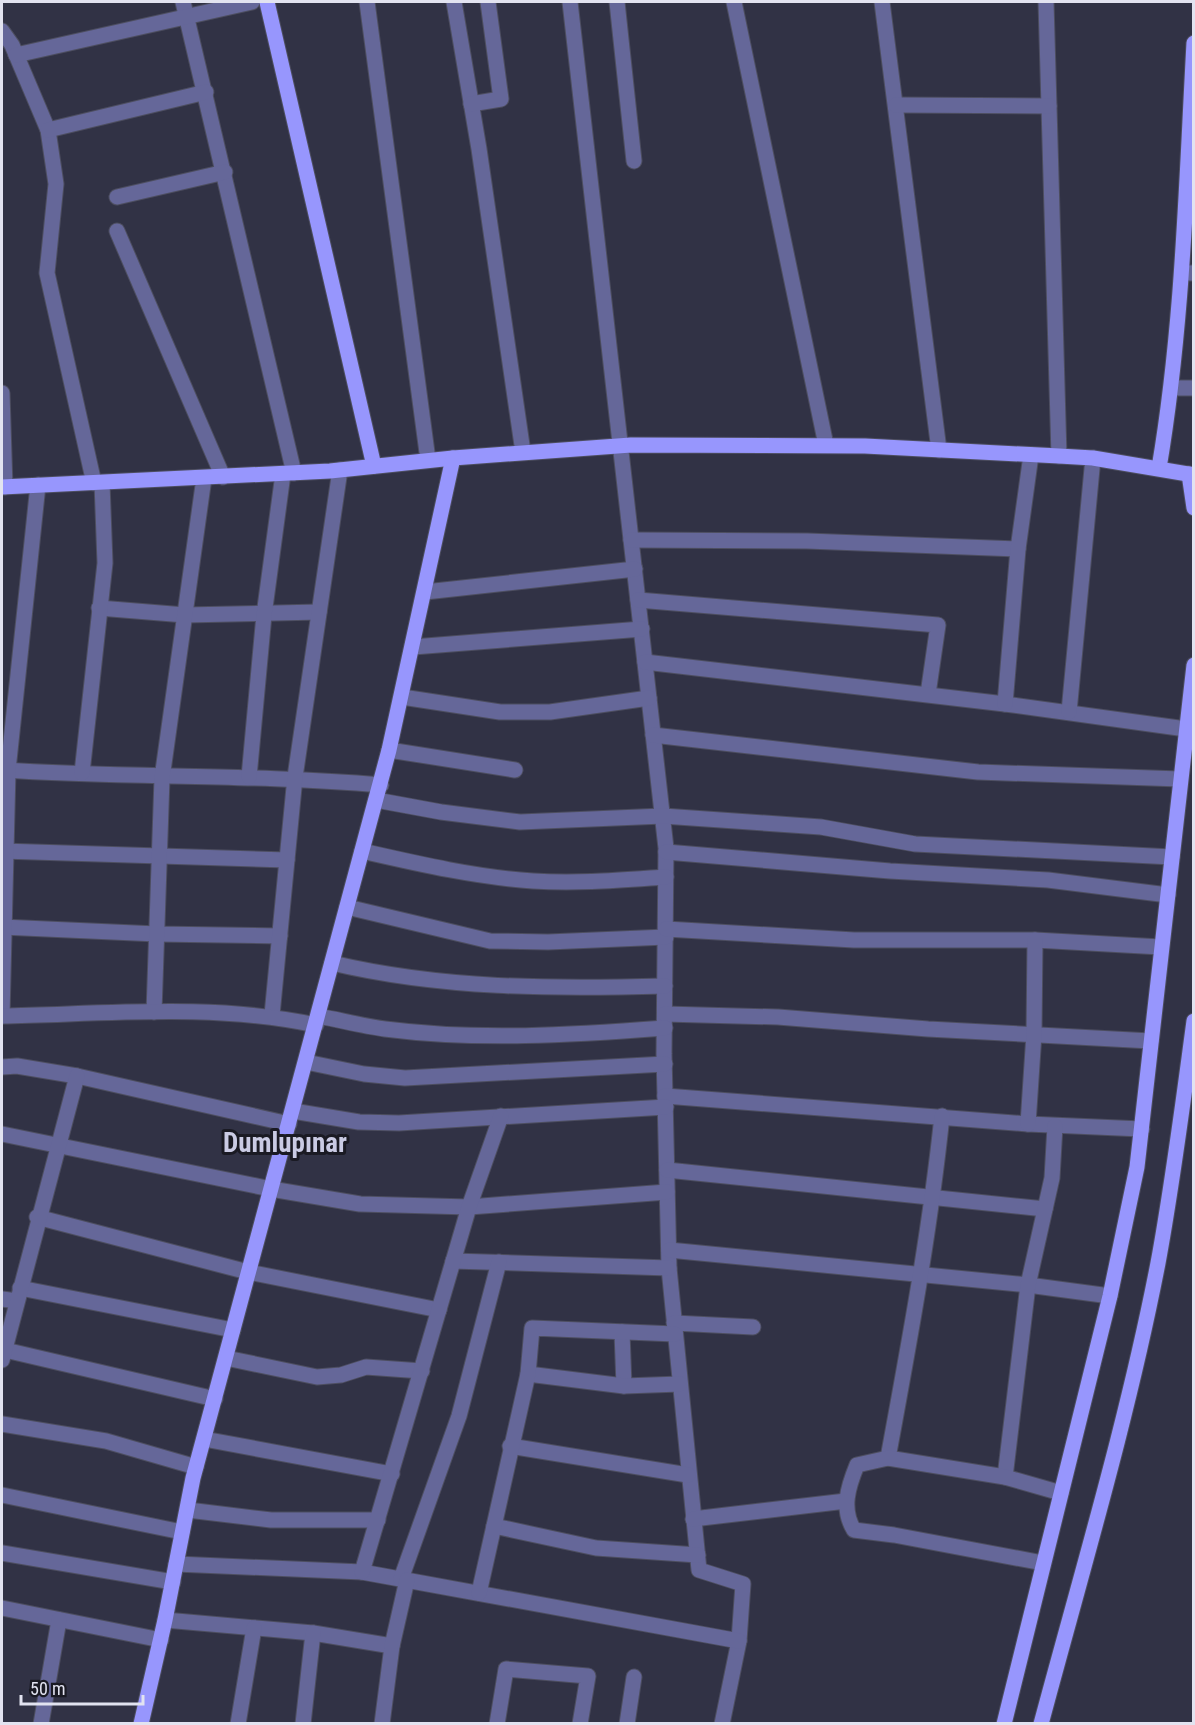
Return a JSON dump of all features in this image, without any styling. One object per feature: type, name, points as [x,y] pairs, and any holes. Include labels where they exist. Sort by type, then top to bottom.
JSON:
[{"type":"main road","points":[[267,2],[374,466]]},
{"type":"main road","points":[[1159,468],[1188,273],[1193,53]]},
{"type":"main road","points":[[3,487],[340,470],[428,460],[621,446],[826,446],[1093,458],[1159,468],[1191,475],[1194,508]]},
{"type":"main road","points":[[141,1724],[161,1640],[196,1467],[381,785],[402,698],[453,458]]},
{"type":"main road","points":[[1004,1724],[1110,1296],[1137,1167],[1194,665]]},
{"type":"main road","points":[[1041,1724],[1105,1493],[1158,1264],[1176,1158],[1194,1021]]},
{"type":"street","points":[[16,55],[185,9],[252,2]]},
{"type":"street","points":[[367,2],[428,460]]},
{"type":"street","points":[[454,2],[523,452]]},
{"type":"street","points":[[471,104],[501,99],[488,2]]},
{"type":"street","points":[[570,2],[666,852],[665,1102],[669,1268],[688,1475],[699,1570],[743,1584],[739,1641],[722,1724]]},
{"type":"street","points":[[617,2],[634,160]]},
{"type":"street","points":[[734,2],[826,446]]},
{"type":"street","points":[[882,2],[939,450]]},
{"type":"street","points":[[1046,2],[1059,456]]},
{"type":"street","points":[[185,9],[225,172],[288,473],[264,615],[249,777]]},
{"type":"street","points":[[2,31],[16,55],[48,130],[56,184],[47,273],[98,483],[105,563],[82,773]]},
{"type":"street","points":[[48,130],[206,92]]},
{"type":"street","points":[[896,105],[1049,106]]},
{"type":"street","points":[[117,197],[225,172]]},
{"type":"street","points":[[117,231],[223,477]]},
{"type":"street","points":[[1172,388],[1194,387]]},
{"type":"street","points":[[2,393],[3,487]]},
{"type":"street","points":[[1005,704],[1018,549],[1031,455]]},
{"type":"street","points":[[1069,712],[1093,458]]},
{"type":"street","points":[[272,1016],[295,777],[340,470]]},
{"type":"street","points":[[154,1012],[162,778],[204,478]]},
{"type":"street","points":[[38,485],[4,770],[2,1016],[154,1012],[272,1016],[386,1029],[566,1036],[665,1021],[778,1017],[928,1029],[1151,1041]]},
{"type":"street","points":[[631,540],[807,541],[1018,549]]},
{"type":"street","points":[[425,592],[635,569]]},
{"type":"street","points":[[638,600],[938,625],[928,694]]},
{"type":"street","points":[[99,608],[185,615],[319,612]]},
{"type":"street","points":[[413,647],[642,629]]},
{"type":"street","points":[[645,662],[928,694],[1186,729]]},
{"type":"street","points":[[402,698],[500,712],[550,712],[649,698]]},
{"type":"street","points":[[653,735],[978,772],[1180,779]]},
{"type":"street","points":[[389,750],[515,770]]},
{"type":"street","points":[[4,770],[162,778],[295,777],[381,785]]},
{"type":"street","points":[[376,800],[441,812],[520,822],[663,816],[821,827],[915,844],[1172,857]]},
{"type":"street","points":[[3,851],[287,860]]},
{"type":"street","points":[[362,851],[455,872],[534,881],[599,882],[666,877]]},
{"type":"street","points":[[666,852],[890,871],[1048,880],[1167,895]]},
{"type":"street","points":[[347,907],[490,941],[548,942],[666,933],[854,940],[1035,940],[1161,947]]},
{"type":"street","points":[[3,927],[156,934],[280,936]]},
{"type":"street","points":[[1028,1124],[1034,1034],[1035,940]]},
{"type":"street","points":[[332,963],[387,976],[540,989],[665,986]]},
{"type":"street","points":[[306,1062],[364,1074],[405,1078],[665,1064]]},
{"type":"street","points":[[2,1067],[17,1066],[77,1076],[291,1117],[359,1122],[399,1124],[501,1116],[554,1116],[665,1102],[746,1104],[942,1116],[1055,1126],[1142,1129]]},
{"type":"street","points":[[77,1076],[61,1144],[13,1296],[3,1355],[215,1399]]},
{"type":"street","points":[[362,1572],[469,1207],[501,1116]]},
{"type":"street","points":[[888,1458],[922,1274],[934,1197],[942,1116]]},
{"type":"street","points":[[1005,1477],[1028,1285],[1052,1178],[1055,1126]]},
{"type":"street","points":[[2,1134],[61,1144],[271,1189],[360,1204],[469,1207],[667,1192]]},
{"type":"street","points":[[667,1170],[1045,1209]]},
{"type":"street","points":[[38,1217],[248,1272],[439,1310]]},
{"type":"street","points":[[669,1250],[1028,1285],[1110,1296]]},
{"type":"street","points":[[453,1261],[669,1268]]},
{"type":"street","points":[[382,1724],[392,1646],[404,1579],[459,1416],[499,1262]]},
{"type":"street","points":[[13,1296],[233,1330]]},
{"type":"street","points":[[479,1593],[510,1446],[528,1374],[532,1328],[622,1332],[753,1327]]},
{"type":"street","points":[[622,1332],[624,1386]]},
{"type":"street","points":[[226,1358],[317,1377],[341,1375],[366,1368],[422,1371]]},
{"type":"street","points":[[528,1374],[624,1386],[680,1384]]},
{"type":"street","points":[[2,1424],[106,1442],[196,1467]]},
{"type":"street","points":[[204,1439],[392,1474]]},
{"type":"street","points":[[510,1446],[688,1475]]},
{"type":"street","points":[[1043,1563],[894,1535],[854,1530],[846,1518],[846,1501],[850,1483],[857,1465],[888,1458],[1005,1477],[1061,1493]]},
{"type":"street","points":[[2,1495],[182,1532]]},
{"type":"street","points":[[693,1518],[846,1501]]},
{"type":"street","points":[[188,1510],[272,1520],[378,1520]]},
{"type":"street","points":[[494,1526],[596,1548],[698,1555]]},
{"type":"street","points":[[2,1552],[173,1582]]},
{"type":"street","points":[[176,1564],[362,1572],[739,1641]]},
{"type":"street","points":[[2,1608],[161,1640]]},
{"type":"street","points":[[40,1724],[59,1620]]},
{"type":"street","points":[[165,1620],[314,1633],[392,1646]]},
{"type":"street","points":[[238,1724],[254,1628]]},
{"type":"street","points":[[303,1724],[314,1633]]},
{"type":"street","points":[[496,1724],[506,1669],[588,1676],[580,1724]]},
{"type":"street","points":[[627,1724],[634,1677]]},
{"type":"district","name":"Dumlupınar","points":[[285,1143]]}]
